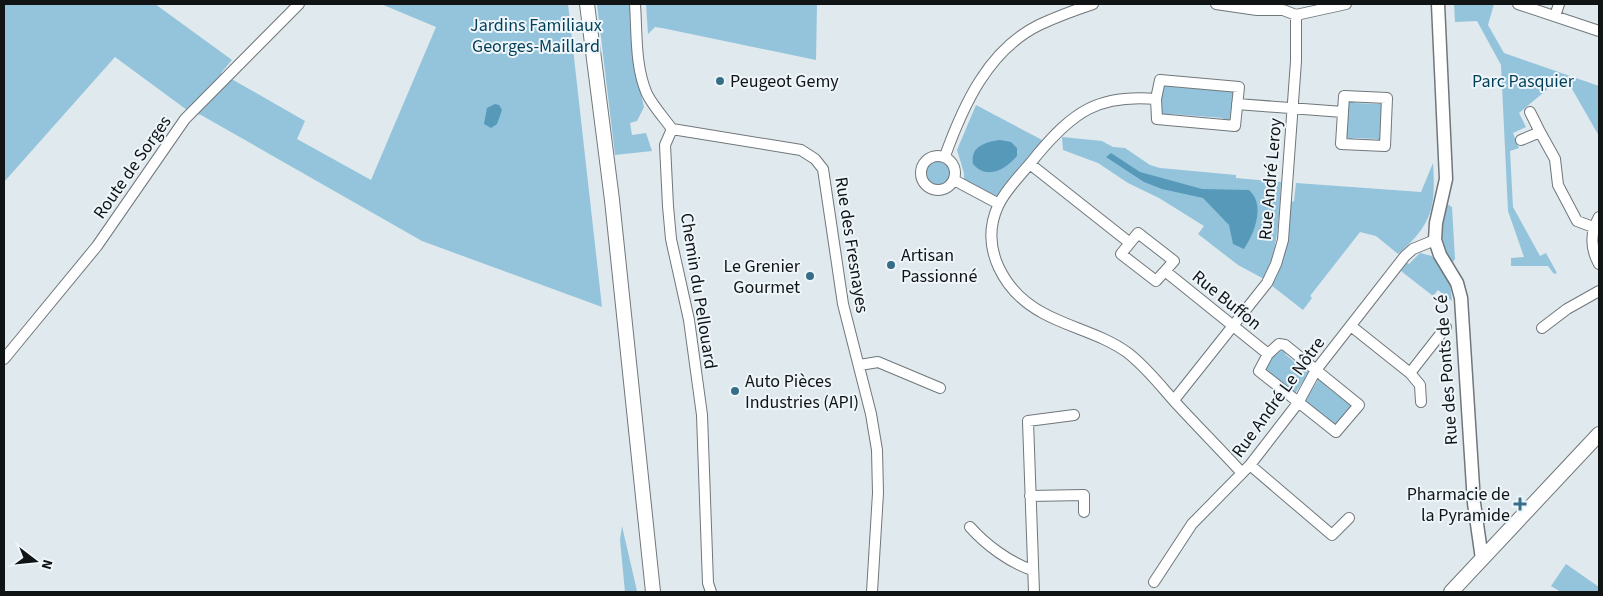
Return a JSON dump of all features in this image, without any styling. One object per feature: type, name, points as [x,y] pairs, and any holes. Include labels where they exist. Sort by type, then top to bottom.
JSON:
[{"type":"main road","points":[[588,4],[612,200],[653,592]]},
{"type":"main road","points":[[1456,590],[1599,434]]},
{"type":"street","name":"Route de Sorges","points":[[4,359],[97,246],[185,119],[299,4]]},
{"type":"street","points":[[635,4],[639,62],[643,82],[647,94],[672,129]]},
{"type":"street","points":[[945,156],[959,118],[976,85],[1000,56],[1021,36],[1039,25],[1093,4]]},
{"type":"street","points":[[1216,4],[1258,10],[1283,10],[1296,15],[1346,4]]},
{"type":"street","name":"Rue des Ponts de Cé","points":[[1438,4],[1446,179],[1436,223],[1435,240],[1440,255],[1456,282],[1461,298],[1473,494],[1482,560]]},
{"type":"street","points":[[1518,4],[1599,31]]},
{"type":"street","points":[[1555,16],[1559,4]]},
{"type":"street","name":"Rue André Leroy","points":[[1174,400],[1267,283],[1279,254],[1283,240],[1296,61],[1296,15]]},
{"type":"street","points":[[1160,80],[1239,87],[1238,104],[1235,126],[1157,119],[1156,99],[1160,80]]},
{"type":"street","points":[[1344,96],[1387,98],[1385,146],[1341,144],[1343,112],[1344,96]]},
{"type":"street","points":[[1156,99],[1118,98],[1075,115],[1055,134],[999,204],[991,224],[991,249],[997,266],[1006,281],[1021,296],[1042,312],[1112,343],[1126,352],[1154,377],[1242,473]]},
{"type":"street","points":[[1238,104],[1292,110],[1343,112]]},
{"type":"street","points":[[1530,112],[1555,159],[1558,185],[1578,221],[1593,227]]},
{"type":"street","name":"Rue des Fresnayes","points":[[672,129],[801,150],[815,159],[823,170],[836,268],[843,304],[860,365],[877,450],[878,494],[872,592]]},
{"type":"street","name":"Chemin du Pellouard","points":[[672,129],[665,145],[671,239],[689,320],[702,415],[708,583],[711,592]]},
{"type":"street","points":[[1521,140],[1540,132]]},
{"type":"street","points":[[939,155],[945,156],[956,169],[954,180],[946,188],[935,190],[922,180],[921,168],[928,158],[939,155]]},
{"type":"street","points":[[1030,164],[1130,243]]},
{"type":"street","points":[[954,180],[999,204]]},
{"type":"street","points":[[1599,217],[1591,235],[1594,255],[1599,264]]},
{"type":"street","name":"Rue Buffon","points":[[1138,233],[1174,261],[1156,281],[1121,254],[1130,243],[1138,233]]},
{"type":"street","name":"Rue André Le Nôtre","points":[[1154,582],[1192,524],[1250,465],[1298,403],[1316,370],[1405,256],[1413,249],[1435,240]]},
{"type":"street","name":"Rue Buffon","points":[[1165,271],[1268,354]]},
{"type":"street","points":[[1542,328],[1567,309],[1599,291]]},
{"type":"street","points":[[1351,326],[1410,373],[1420,385],[1421,402]]},
{"type":"street","points":[[1410,373],[1446,327]]},
{"type":"street","name":"Rue Buffon","points":[[1279,344],[1285,345],[1316,370],[1359,405],[1336,432],[1259,371],[1268,354],[1279,344]]},
{"type":"street","points":[[860,365],[878,362],[940,388]]},
{"type":"street","points":[[1029,591],[1032,570],[1028,421],[1074,415]]},
{"type":"street","points":[[1250,465],[1332,535],[1349,518]]},
{"type":"street","points":[[1030,496],[1084,495],[1084,512]]},
{"type":"street","points":[[970,527],[981,539],[1019,566],[1032,570]]},
{"type":"green space","name":"Jardins Familiaux Georges-Maillard","points":[[4,4],[155,4],[232,60],[221,73],[305,121],[297,139],[371,180],[436,27],[381,4],[568,4],[602,307],[422,241],[201,115],[191,113],[115,57],[4,182]]},
{"type":"green space","points":[[597,4],[630,4],[636,74],[644,107],[637,121],[630,123],[632,135],[646,133],[652,151],[615,155]]},
{"type":"green space","points":[[646,4],[817,4],[816,60],[662,28],[655,27],[648,34]]},
{"type":"green space","name":"Parc Pasquier","points":[[1454,4],[1494,4],[1488,25],[1504,53],[1599,86],[1599,136],[1572,89],[1555,83],[1519,113],[1526,127],[1513,133],[1519,148],[1510,151],[1513,207],[1540,256],[1546,253],[1557,273],[1554,274],[1548,266],[1511,266],[1511,258],[1524,257],[1508,211],[1501,65],[1477,21],[1455,22]]},
{"type":"green space","points":[[1166,84],[1173,84],[1173,87],[1225,91],[1230,88],[1235,93],[1232,119],[1223,122],[1223,118],[1171,114],[1170,118],[1165,117],[1160,111],[1161,90]]},
{"type":"green space","points":[[1355,99],[1355,103],[1380,104],[1380,101],[1383,102],[1383,140],[1378,143],[1377,139],[1353,138],[1352,141],[1344,136],[1346,106],[1349,100]]},
{"type":"green space","points":[[976,105],[1044,141],[1000,197],[993,198],[964,181],[964,173],[957,150]]},
{"type":"green space","points":[[1062,137],[1102,141],[1113,147],[1125,148],[1150,165],[1160,168],[1236,175],[1236,178],[1281,182],[1279,219],[1273,255],[1264,279],[1238,265],[1198,234],[1204,226],[1159,198],[1128,183],[1098,163],[1063,150]]},
{"type":"green space","points":[[939,159],[948,163],[952,172],[948,181],[939,185],[930,181],[926,172],[930,163]]},
{"type":"green space","points":[[1433,163],[1434,192],[1429,214],[1418,234],[1398,254],[1376,236],[1360,232],[1310,296],[1312,298],[1303,310],[1271,285],[1284,255],[1291,202],[1294,201],[1296,183],[1421,192]]},
{"type":"green space","points":[[1447,204],[1452,207],[1455,259],[1451,265],[1447,258],[1442,235],[1444,212]]},
{"type":"green space","points":[[1420,253],[1432,256],[1450,283],[1452,301],[1438,290],[1433,296],[1401,271],[1407,263],[1409,264]]},
{"type":"green space","points":[[1282,350],[1287,351],[1285,354],[1305,371],[1308,368],[1310,371],[1294,395],[1270,373],[1266,375],[1265,368],[1274,356]]},
{"type":"green space","points":[[1323,379],[1328,382],[1326,386],[1346,402],[1349,399],[1353,408],[1335,427],[1304,402],[1318,380]]},
{"type":"green space","points":[[622,526],[637,592],[625,592],[620,540]]},
{"type":"green space","points":[[1566,564],[1599,587],[1599,592],[1561,592],[1551,586]]},
{"type":"shaded area","points":[[495,104],[499,105],[502,110],[497,124],[491,128],[484,124],[487,108]]},
{"type":"shaded area","points":[[1000,140],[1011,142],[1017,148],[1017,156],[1007,165],[996,171],[990,172],[978,169],[973,164],[974,153],[977,149],[989,142]]},
{"type":"shaded area","points":[[1111,153],[1140,172],[1202,189],[1249,190],[1257,203],[1258,211],[1257,220],[1244,249],[1233,244],[1229,225],[1203,198],[1162,189],[1144,182],[1106,157]]},
{"type":"place","name":"Peugeot Gemy","points":[[720,81]]},
{"type":"place","name":"Artisan Passionné","points":[[891,265]]},
{"type":"place","name":"Le Grenier Gourmet","points":[[810,276]]},
{"type":"place","name":"Auto Pièces Industries (API)","points":[[735,391]]},
{"type":"place","name":"Pharmacie de la Pyramide","points":[[1520,504]]}]
